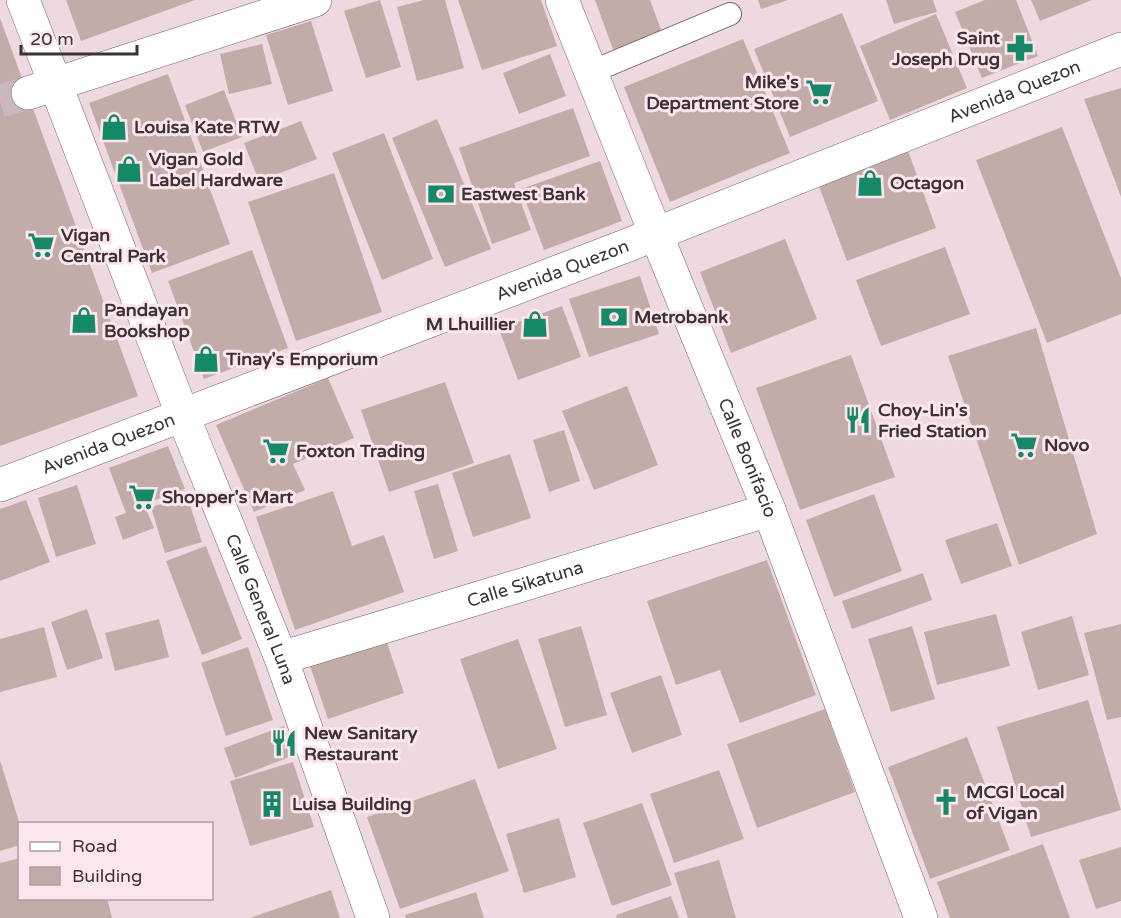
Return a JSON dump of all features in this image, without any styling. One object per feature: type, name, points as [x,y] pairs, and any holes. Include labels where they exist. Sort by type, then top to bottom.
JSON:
[{"type":"street","name":"Calle General Luna","points":[[23,0],[41,89],[183,416],[281,658],[373,918]]},
{"type":"street","points":[[41,89],[315,0]]},
{"type":"street","name":"Calle Bonifacio","points":[[562,0],[769,510],[921,918]]},
{"type":"street","name":"Avenida Quezon","points":[[0,484],[656,234],[1121,49]]},
{"type":"street","name":"Calle Sikatuna","points":[[281,658],[769,510]]},
{"type":"lane","points":[[591,72],[730,14]]},
{"type":"building","points":[[66,0],[195,0],[81,41]]},
{"type":"building","points":[[380,0],[401,67],[366,78],[344,11]]},
{"type":"building","points":[[424,0],[445,0],[464,68],[417,81],[397,7]]},
{"type":"building","points":[[458,0],[541,0],[557,46],[482,70]]},
{"type":"building","points":[[595,0],[650,0],[663,35],[614,52]]},
{"type":"building","points":[[758,0],[788,0],[761,9]]},
{"type":"building","points":[[886,0],[933,0],[937,12],[894,24]]},
{"type":"building","points":[[985,0],[1016,0],[1038,56],[982,78],[955,12]]},
{"type":"building","points":[[1031,0],[1092,0],[1040,21]]},
{"type":"building","points":[[842,13],[878,101],[790,137],[754,49]]},
{"type":"building","points":[[936,14],[967,88],[890,120],[860,46]]},
{"type":"building","name":"Vigan Central Park","points":[[0,18],[138,396],[0,446]]},
{"type":"building","points":[[311,21],[333,91],[288,105],[266,35]]},
{"type":"building","points":[[743,39],[790,153],[670,202],[624,87]]},
{"type":"building","points":[[262,44],[272,84],[229,94],[220,54]]},
{"type":"building","points":[[550,54],[566,96],[519,114],[503,73]]},
{"type":"building","points":[[168,74],[230,244],[152,273],[89,103]]},
{"type":"building","points":[[1121,88],[1121,197],[1084,99]]},
{"type":"building","points":[[224,90],[242,137],[203,152],[185,105]]},
{"type":"building","points":[[573,108],[590,156],[514,183],[531,230],[492,244],[459,148]]},
{"type":"building","name":"Eastwest Bank","points":[[437,119],[491,249],[445,267],[392,138]]},
{"type":"building","points":[[301,121],[317,159],[259,181],[244,143]]},
{"type":"building","points":[[1062,127],[1121,278],[1121,314],[1047,343],[976,160]]},
{"type":"building","points":[[384,133],[433,259],[382,280],[332,153]]},
{"type":"building","points":[[907,148],[936,228],[847,261],[817,181]]},
{"type":"building","points":[[600,161],[622,221],[544,250],[521,189]]},
{"type":"building","points":[[334,173],[382,312],[296,341],[248,202]]},
{"type":"building","points":[[785,239],[817,319],[731,353],[700,272]]},
{"type":"building","points":[[945,247],[970,314],[881,346],[856,280]]},
{"type":"building","points":[[252,250],[288,348],[204,379],[168,281]]},
{"type":"building","name":"Metrobank","points":[[640,276],[659,334],[589,357],[569,299]]},
{"type":"building","points":[[562,306],[581,357],[518,380],[499,329]]},
{"type":"building","name":"Novo","points":[[1036,328],[1097,534],[1019,565],[948,356]]},
{"type":"building","points":[[851,355],[895,477],[800,510],[756,388]]},
{"type":"building","name":"Foxton Trading","points":[[328,378],[354,438],[293,464],[305,490],[254,512],[216,425]]},
{"type":"building","points":[[445,382],[474,463],[389,492],[361,410]]},
{"type":"building","points":[[627,386],[658,465],[594,490],[562,411]]},
{"type":"building","points":[[564,430],[580,481],[549,492],[533,440]]},
{"type":"building","name":"Shopper's Mart","points":[[168,446],[185,489],[144,504],[154,528],[123,540],[115,517],[126,513],[109,468]]},
{"type":"building","points":[[510,454],[531,518],[473,537],[452,473]]},
{"type":"building","points":[[438,484],[458,551],[434,559],[414,491]]},
{"type":"building","points":[[77,485],[96,544],[56,557],[38,498]]},
{"type":"building","points":[[333,491],[352,546],[384,535],[404,592],[295,630],[256,517]]},
{"type":"building","points":[[874,494],[902,571],[834,597],[806,520]]},
{"type":"building","points":[[187,496],[202,542],[165,553],[151,507]]},
{"type":"building","points":[[26,500],[50,562],[0,581],[0,509]]},
{"type":"building","points":[[997,523],[1012,566],[961,584],[945,540]]},
{"type":"building","points":[[206,546],[242,639],[202,655],[166,561]]},
{"type":"building","points":[[767,560],[816,695],[740,723],[720,670],[676,685],[647,601]]},
{"type":"building","points":[[923,573],[932,600],[852,629],[842,601]]},
{"type":"building","points":[[87,609],[103,658],[67,670],[51,622]]},
{"type":"building","points":[[996,614],[1010,666],[937,685],[924,632]]},
{"type":"building","points":[[1072,616],[1089,675],[1038,690],[1021,632]]},
{"type":"building","points":[[159,619],[169,657],[115,671],[105,633]]},
{"type":"building","points":[[1121,624],[1121,717],[1107,720],[1084,633]]},
{"type":"building","points":[[581,626],[607,715],[565,727],[538,639]]},
{"type":"building","points":[[912,626],[935,699],[891,712],[868,639]]},
{"type":"building","points":[[44,627],[57,677],[0,692],[0,639]]},
{"type":"building","points":[[384,634],[404,693],[328,719],[308,660]]},
{"type":"building","points":[[518,639],[557,749],[498,769],[460,659]]},
{"type":"building","points":[[248,647],[273,720],[226,736],[201,663]]},
{"type":"building","points":[[661,675],[682,735],[632,753],[610,693]]},
{"type":"building","points":[[1088,700],[1121,810],[1031,837],[997,727]]},
{"type":"building","points":[[825,709],[855,792],[757,828],[727,744]]},
{"type":"building","points":[[284,726],[295,755],[235,778],[224,748]]},
{"type":"building","points":[[967,737],[1010,850],[930,879],[888,767]]},
{"type":"building","points":[[0,760],[19,822],[18,846],[0,851]]},
{"type":"building","name":"Luisa Building","points":[[293,762],[314,827],[250,846],[230,781]]},
{"type":"building","points":[[719,770],[744,839],[674,863],[650,794]]},
{"type":"building","points":[[475,779],[509,871],[400,909],[367,817]]},
{"type":"building","points":[[642,803],[672,885],[612,906],[583,823]]},
{"type":"building","points":[[559,818],[576,877],[524,893],[506,834]]},
{"type":"building","points":[[1043,844],[1070,918],[950,918],[937,882]]},
{"type":"building","points":[[1121,847],[1121,901],[1096,909],[1079,860]]},
{"type":"building","points":[[18,858],[18,900],[108,900],[112,918],[0,918],[0,863]]},
{"type":"building","points":[[719,860],[736,918],[688,918],[674,873]]},
{"type":"building","points":[[331,890],[340,918],[250,918]]},
{"type":"building","points":[[476,892],[484,918],[406,918],[405,915]]},
{"type":"building","points":[[671,896],[679,918],[617,918],[616,915]]},
{"type":"tunnel","points":[[0,101],[28,93]]},
{"type":"place","name":"Saint Joseph Drug","points":[[1020,48]]},
{"type":"place","name":"Mike's Department Store","points":[[819,92]]},
{"type":"place","name":"Louisa Kate RTW","points":[[114,127]]},
{"type":"place","name":"Vigan Gold Label Hardware","points":[[129,169]]},
{"type":"place","name":"Octagon","points":[[870,183]]},
{"type":"place","name":"Eastwest Bank","points":[[441,194]]},
{"type":"place","name":"Vigan Central Park","points":[[41,245]]},
{"type":"place","name":"Metrobank","points":[[614,317]]},
{"type":"place","name":"Pandayan Bookshop","points":[[84,320]]},
{"type":"place","name":"M Lhuillier","points":[[535,324]]},
{"type":"place","name":"Tinay's Emporium","points":[[206,359]]},
{"type":"place","name":"Choy-Lin's Fried Station","points":[[858,420]]},
{"type":"place","name":"Novo","points":[[1024,445]]},
{"type":"place","name":"Foxton Trading","points":[[276,451]]},
{"type":"place","name":"Shopper's Mart","points":[[142,497]]},
{"type":"place","name":"New Sanitary Restaurant","points":[[284,743]]},
{"type":"place","name":"MCGI Local of Vigan","points":[[946,802]]},
{"type":"place","name":"Luisa Building","points":[[272,804]]}]
